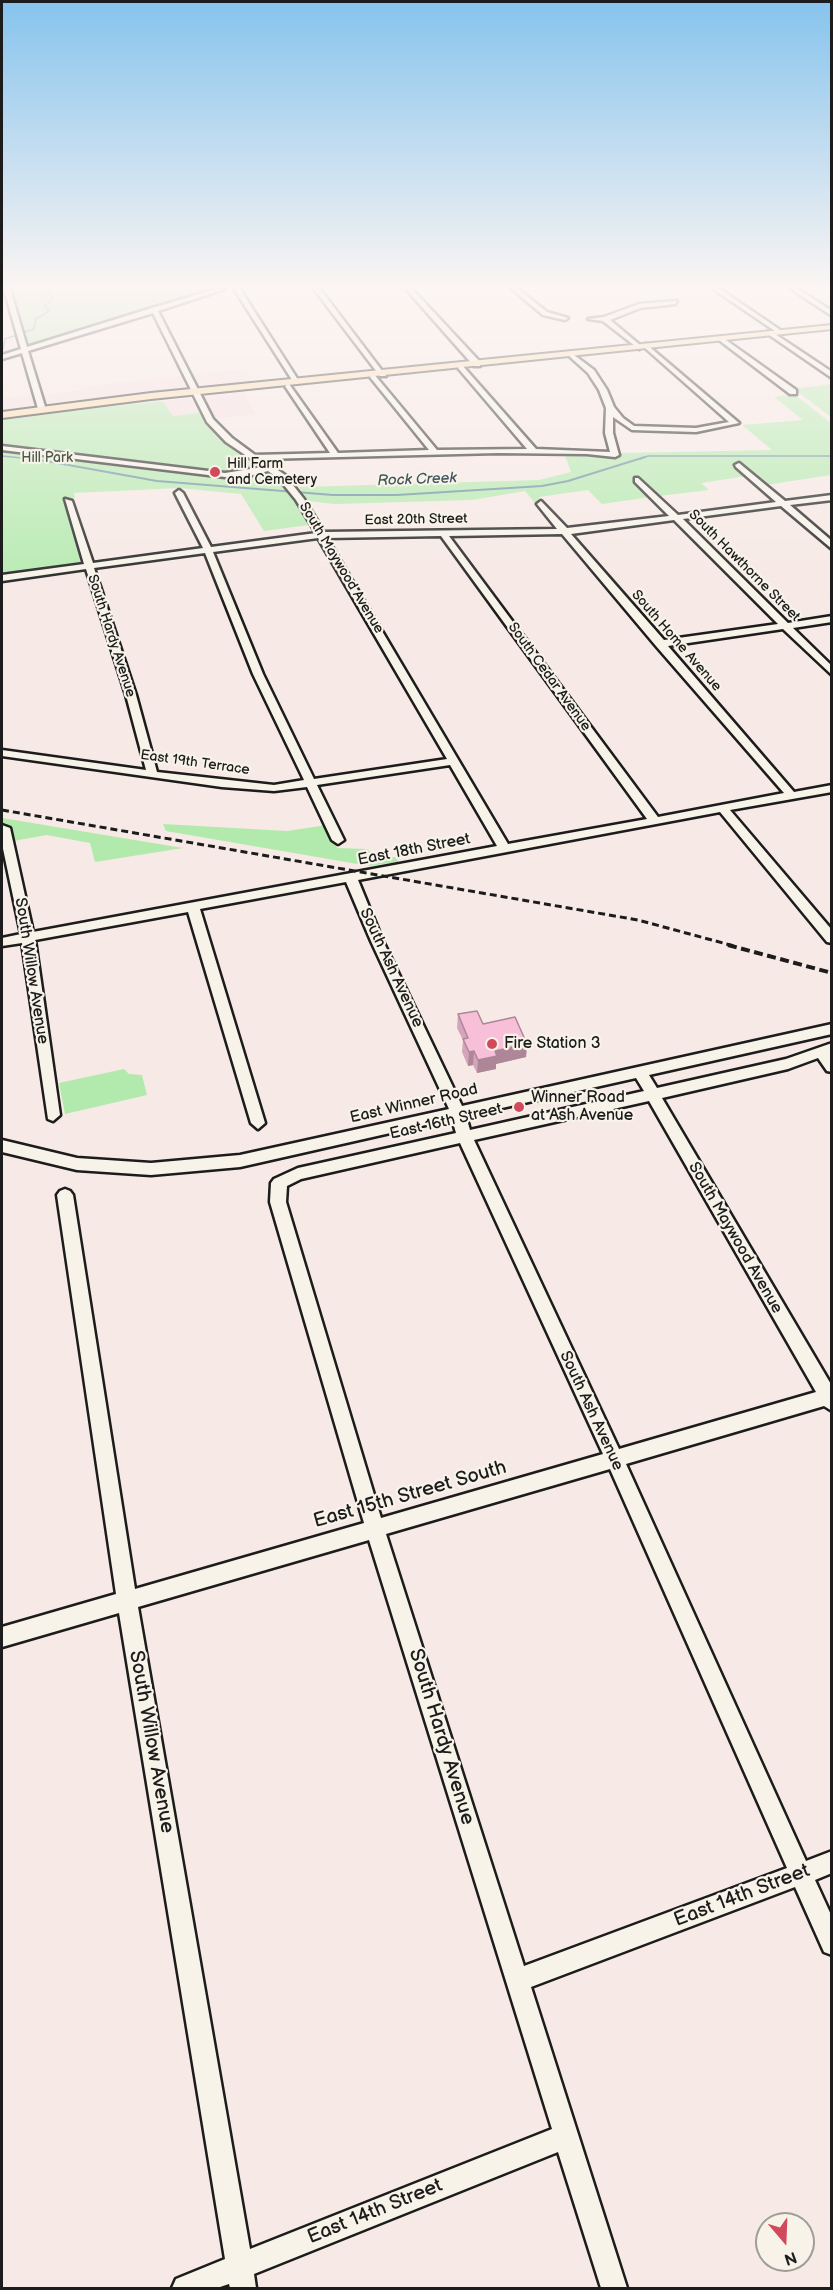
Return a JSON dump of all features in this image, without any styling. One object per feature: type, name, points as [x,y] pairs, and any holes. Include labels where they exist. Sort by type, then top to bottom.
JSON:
[{"type":"main road","points":[[2,415],[179,396]]},
{"type":"street","points":[[38,396],[42,410]]},
{"type":"street","name":"South Maywood Avenue","points":[[198,396],[218,429],[290,485],[300,499],[505,849]]},
{"type":"street","points":[[301,396],[336,455]]},
{"type":"street","points":[[394,396],[435,453]]},
{"type":"street","points":[[486,396],[534,452]]},
{"type":"street","points":[[604,396],[610,408],[620,420],[632,428],[696,430],[732,425],[734,422],[702,396]]},
{"type":"street","points":[[255,457],[534,452],[587,452],[615,455],[609,434],[610,408]]},
{"type":"street","points":[[2,448],[225,475],[253,473],[269,468]]},
{"type":"street","points":[[739,465],[831,546]]},
{"type":"street","name":"South Hawthorne Street","points":[[638,480],[831,672]]},
{"type":"street","points":[[179,493],[208,550],[258,674],[338,840]]},
{"type":"street","name":"East 20th Street","points":[[2,578],[321,535],[563,531],[831,497]]},
{"type":"street","name":"South Hardy Avenue","points":[[68,501],[131,695],[152,772]]},
{"type":"street","name":"South Home Avenue","points":[[541,504],[792,796]]},
{"type":"street","name":"South Cedar Avenue","points":[[443,533],[655,821]]},
{"type":"street","points":[[660,644],[831,619]]},
{"type":"street","name":"East 19th Terrace","points":[[2,753],[251,787],[311,784],[455,761]]},
{"type":"street","name":"East 18th Street","points":[[2,942],[831,788]]},
{"type":"street","points":[[723,809],[831,939]]},
{"type":"street","name":"South Willow Avenue","points":[[4,828],[28,937],[53,1115]]},
{"type":"street","name":"South Ash Avenue","points":[[351,878],[377,941],[458,1113],[464,1137],[615,1461],[831,1944]]},
{"type":"street","points":[[193,907],[258,1123]]},
{"type":"street","name":"East Winner Road","points":[[2,1146],[77,1164],[151,1169],[199,1167],[240,1161],[831,1029]]},
{"type":"street","points":[[826,1050],[831,1066]]},
{"type":"street","name":"East 16th Street","points":[[279,1183],[298,1174],[788,1064],[826,1050]]},
{"type":"street","name":"South Maywood Avenue","points":[[640,1072],[830,1399]]},
{"type":"street","name":"South Hardy Avenue","points":[[279,1183],[278,1202],[375,1528],[614,2289]]},
{"type":"street","name":"South Willow Avenue","points":[[65,1196],[127,1600],[241,2278]]},
{"type":"street","name":"East 15th Street South","points":[[2,1636],[830,1399]]},
{"type":"street","name":"East 14th Street","points":[[517,1981],[831,1862]]},
{"type":"street","name":"East 14th Street","points":[[185,2289],[241,2278],[566,2136]]},
{"type":"shaded area","points":[[31,396],[34,406],[2,411],[2,399]]},
{"type":"shaded area","points":[[42,396],[144,396],[50,406],[46,404]]},
{"type":"shaded area","points":[[206,396],[245,396],[256,414],[214,419],[203,400]]},
{"type":"shaded area","points":[[191,398],[202,412],[172,416],[163,401]]},
{"type":"green space","points":[[796,396],[831,423],[831,475],[766,485],[740,463],[733,464],[747,476],[701,483],[709,490],[659,496],[640,478],[633,480],[651,497],[602,504],[588,490],[539,497],[542,502],[535,503],[525,491],[472,500],[334,504],[309,501],[299,487],[539,480],[571,472],[564,453],[617,457],[621,453],[772,450],[742,425],[803,420],[774,397]]},
{"type":"green space","points":[[803,396],[831,396],[831,417]]},
{"type":"green space","name":"Hill Park","points":[[163,401],[173,416],[202,412],[278,478],[294,498],[309,525],[264,531],[241,494],[179,488],[74,493],[75,498],[65,500],[81,564],[2,576],[2,418]]},
{"type":"green space","points":[[2,818],[183,848],[95,862],[90,843],[47,835],[2,843]]},
{"type":"green space","points":[[163,824],[287,831],[327,825],[337,848],[366,849],[381,857],[395,857],[399,862],[369,866],[166,831]]},
{"type":"green space","points":[[124,1069],[129,1074],[142,1075],[147,1095],[65,1114],[59,1083]]},
{"type":"building","points":[[477,1011],[483,1024],[515,1017],[527,1044],[495,1051],[497,1056],[478,1060],[474,1051],[469,1052],[463,1039],[468,1038],[458,1014]]},
{"type":"waterway","name":"Rock Creek","points":[[2,456],[32,459]]},
{"type":"waterway","name":"Rock Creek","points":[[640,459],[648,456],[832,456]]},
{"type":"waterway","name":"Rock Creek","points":[[24,457],[157,481],[333,495],[397,495],[542,486],[568,481],[645,457]]},
{"type":"railway","points":[[2,810],[638,920],[734,946]]},
{"type":"railway","points":[[728,945],[832,973]]},
{"type":"place","name":"Hill Farm and Cemetery","points":[[215,472]]},
{"type":"place","name":"Fire Station 3","points":[[492,1044]]},
{"type":"place","name":"Winner Road at Ash Avenue","points":[[519,1107]]}]
